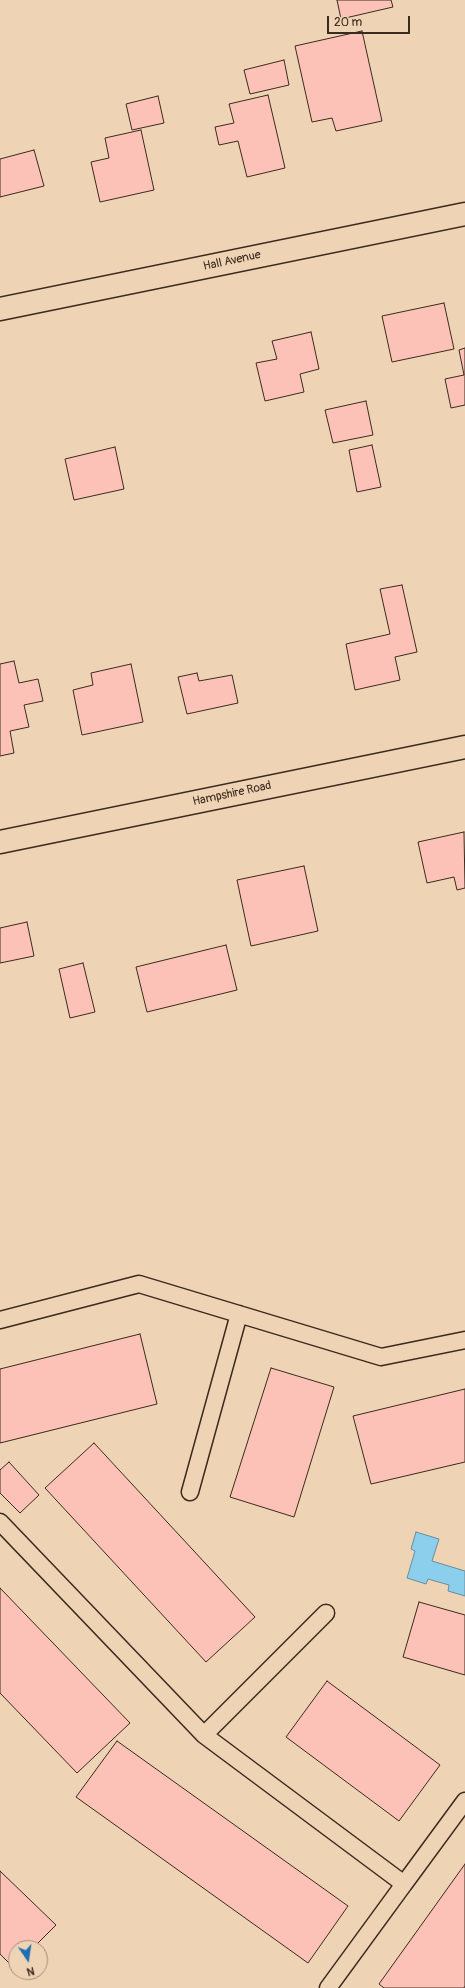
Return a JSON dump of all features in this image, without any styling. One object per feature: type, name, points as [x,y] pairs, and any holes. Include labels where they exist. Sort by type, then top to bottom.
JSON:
[{"type":"street","name":"Hall Avenue","points":[[0,309],[465,214]]},
{"type":"street","name":"Hampshire Road","points":[[0,842],[465,747]]},
{"type":"lane","points":[[0,1320],[139,1284],[381,1357],[465,1340]]},
{"type":"lane","points":[[190,1492],[239,1314]]},
{"type":"lane","points":[[0,1522],[204,1735],[404,1884]]},
{"type":"lane","points":[[204,1735],[326,1614]]},
{"type":"lane","points":[[328,1988],[465,1801]]},
{"type":"water","points":[[416,1532],[439,1539],[432,1561],[465,1571],[465,1596],[448,1591],[449,1585],[428,1579],[426,1584],[407,1578],[415,1551],[411,1549]]},
{"type":"building","points":[[337,0],[391,0],[393,7],[341,19]]},
{"type":"building","points":[[362,31],[382,121],[336,131],[332,118],[312,122],[295,46]]},
{"type":"building","points":[[284,60],[289,85],[250,94],[244,70]]},
{"type":"building","points":[[268,95],[285,168],[247,177],[238,141],[219,145],[215,127],[234,123],[229,104]]},
{"type":"building","points":[[158,96],[164,123],[132,130],[126,104]]},
{"type":"building","points":[[141,130],[154,190],[100,202],[91,162],[109,158],[105,138]]},
{"type":"building","points":[[34,150],[44,186],[0,197],[0,159]]},
{"type":"building","points":[[444,303],[454,349],[392,362],[382,316]]},
{"type":"building","points":[[311,332],[319,369],[300,374],[304,392],[265,401],[256,363],[277,359],[272,341]]},
{"type":"building","points":[[465,348],[465,405],[451,408],[445,379],[464,375],[459,350]]},
{"type":"building","points":[[366,401],[373,435],[333,443],[325,410]]},
{"type":"building","points":[[372,445],[381,487],[357,492],[349,450]]},
{"type":"building","points":[[115,447],[124,489],[74,500],[65,459]]},
{"type":"building","points":[[402,585],[417,652],[395,657],[400,680],[355,690],[346,644],[390,634],[380,589]]},
{"type":"building","points":[[14,661],[19,683],[38,679],[43,701],[24,705],[29,727],[10,731],[14,753],[0,756],[0,664]]},
{"type":"building","points":[[131,664],[143,722],[82,735],[73,690],[93,685],[91,673]]},
{"type":"building","points":[[197,673],[199,681],[232,675],[238,703],[187,714],[178,677]]},
{"type":"building","points":[[464,832],[465,888],[457,890],[454,877],[427,883],[418,842]]},
{"type":"building","points":[[304,866],[318,931],[251,946],[237,880]]},
{"type":"building","points":[[27,922],[34,956],[0,963],[0,928]]},
{"type":"building","points":[[226,945],[237,990],[147,1012],[136,967]]},
{"type":"building","points":[[83,963],[95,1012],[70,1018],[59,969]]},
{"type":"building","points":[[140,1334],[157,1404],[0,1443],[0,1369]]},
{"type":"building","points":[[271,1368],[334,1387],[294,1517],[230,1497]]},
{"type":"building","points":[[465,1389],[465,1462],[371,1484],[353,1416]]},
{"type":"building","points":[[94,1443],[255,1617],[206,1662],[45,1488]]},
{"type":"building","points":[[9,1462],[39,1495],[20,1513],[0,1493],[0,1470]]},
{"type":"building","points":[[0,1588],[130,1723],[77,1773],[0,1693]]},
{"type":"building","points":[[419,1602],[465,1615],[465,1675],[403,1657]]},
{"type":"building","points":[[327,1681],[440,1765],[399,1821],[286,1737]]},
{"type":"building","points":[[117,1741],[348,1906],[308,1963],[76,1797]]},
{"type":"building","points":[[465,1864],[464,1988],[384,1988],[379,1984]]},
{"type":"building","points":[[0,1871],[56,1925],[41,1940],[8,1940],[8,1962],[0,1954]]}]
